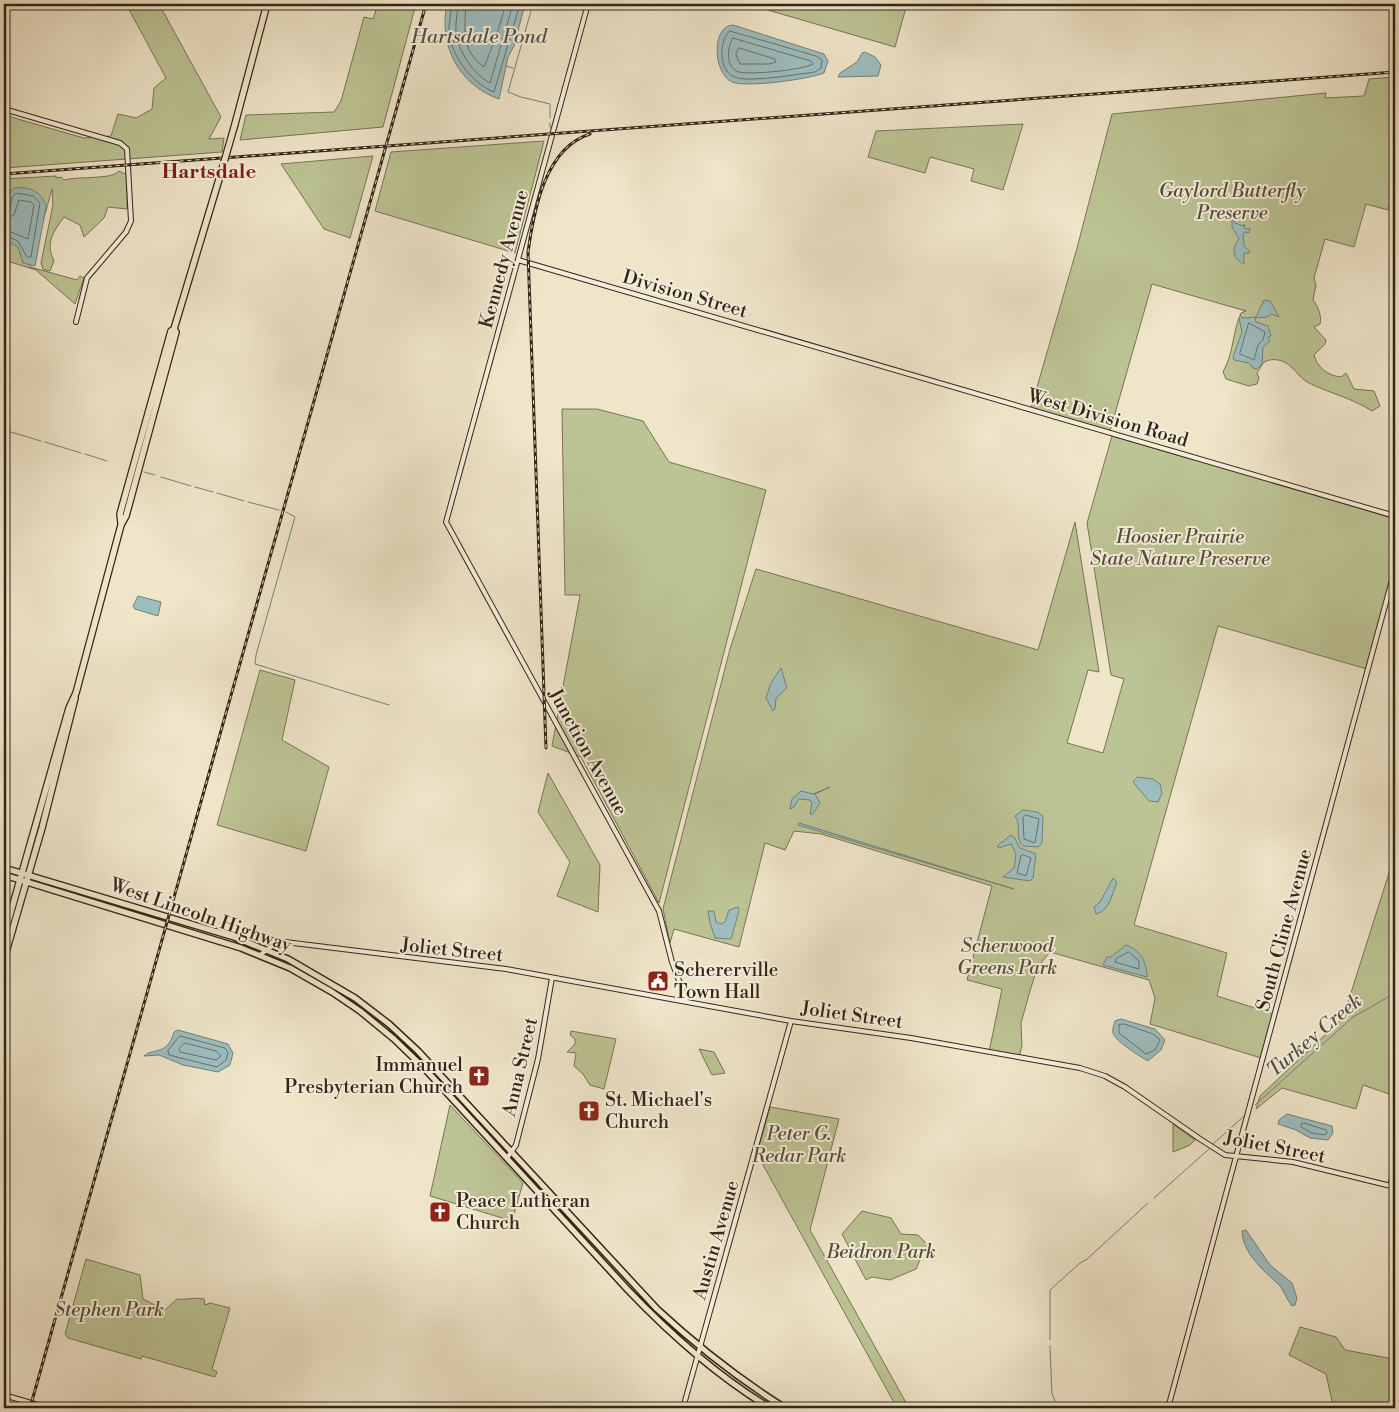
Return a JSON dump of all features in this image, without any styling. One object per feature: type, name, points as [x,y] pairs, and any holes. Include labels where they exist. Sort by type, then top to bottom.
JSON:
[{"type":"highway","points":[[4,959],[24,877],[74,709],[76,693],[102,593],[121,525],[127,513],[176,332],[174,329],[235,124],[267,4]]},
{"type":"highway","points":[[6,948],[7,933],[4,934],[24,877]]},
{"type":"main road","name":"West Lincoln Highway","points":[[4,868],[24,877],[260,955],[317,983],[374,1021],[425,1069],[628,1290],[697,1356],[724,1378],[770,1408]]},
{"type":"main road","name":"West Lincoln Highway","points":[[4,875],[24,877],[225,934],[266,950],[328,981],[389,1024],[418,1051],[513,1152],[634,1286],[700,1348],[729,1371],[785,1408]]},
{"type":"street","name":"Kennedy Avenue","points":[[446,522],[588,4]]},
{"type":"street","points":[[4,109],[125,145],[132,206],[131,220],[126,232],[87,278],[76,322]]},
{"type":"street","name":"Division Street","points":[[518,260],[814,346]]},
{"type":"street","name":"West Division Road","points":[[814,346],[1395,516]]},
{"type":"street","name":"Junction Avenue","points":[[446,522],[659,911],[672,962],[687,1002]]},
{"type":"street","name":"South Cline Avenue","points":[[1168,1408],[1395,569]]},
{"type":"street","name":"Joliet Street","points":[[260,955],[275,944],[285,942],[506,969],[791,1021],[918,1039],[1087,1070],[1125,1087],[1215,1150],[1237,1157],[1293,1162],[1395,1187]]},
{"type":"street","name":"Anna Street","points":[[507,1158],[513,1152],[516,1145],[538,1059],[552,978]]},
{"type":"street","name":"Austin Avenue","points":[[683,1408],[791,1021]]},
{"type":"street","points":[[1390,1186],[1395,1167]]},
{"type":"street","points":[[4,1395],[46,1408]]},
{"type":"green space","points":[[126,4],[159,4],[221,117],[209,139],[224,138],[222,152],[4,168],[4,115],[84,138],[111,136],[118,114],[136,118],[152,109],[154,88],[166,78]]},
{"type":"green space","points":[[378,4],[416,4],[383,127],[240,140],[246,115],[334,112],[341,101],[364,17],[373,19]]},
{"type":"green space","points":[[747,4],[907,4],[895,47]]},
{"type":"green space","name":"Gaylord Butterfly Preserve","points":[[1395,77],[1395,195],[1392,194],[1388,210],[1366,204],[1354,247],[1325,239],[1314,278],[1316,285],[1313,300],[1319,311],[1320,324],[1314,327],[1326,340],[1325,344],[1314,355],[1315,359],[1320,367],[1332,375],[1341,377],[1346,373],[1354,389],[1374,391],[1380,406],[1372,411],[1317,387],[1305,381],[1286,363],[1277,360],[1264,362],[1257,373],[1259,378],[1257,384],[1249,386],[1226,379],[1223,372],[1227,365],[1241,313],[1246,311],[1152,284],[1110,431],[1031,408],[1077,248],[1112,114],[1326,93],[1325,98],[1364,96],[1369,79]]},
{"type":"green space","points":[[1023,124],[1003,190],[971,181],[974,169],[930,157],[925,173],[868,157],[876,131]]},
{"type":"green space","points":[[544,141],[515,253],[375,211],[391,152]]},
{"type":"green space","points":[[373,156],[350,238],[324,229],[281,164]]},
{"type":"green space","points":[[119,171],[127,175],[127,209],[108,207],[104,218],[84,237],[80,225],[64,217],[51,238],[50,249],[54,261],[50,271],[43,269],[41,263],[53,205],[52,189],[30,267],[77,280],[80,276],[84,278],[75,304],[36,270],[7,261],[4,264],[4,179],[56,176],[56,178],[61,177],[64,180],[109,176]]},
{"type":"green space","points":[[562,409],[597,409],[643,421],[669,462],[766,490],[659,903],[581,757],[552,746],[580,595],[565,595]]},
{"type":"green space","points":[[1112,436],[1196,459],[1395,519],[1395,563],[1367,669],[1218,626],[1134,925],[1227,953],[1217,996],[1274,1014],[1261,1058],[1150,1024],[1155,998],[1149,980],[1050,952],[1037,968],[1030,991],[1021,1023],[1022,1046],[1019,1057],[989,1052],[1002,989],[967,980],[992,886],[821,834],[794,831],[785,850],[765,843],[739,947],[674,929],[670,943],[663,909],[730,649],[756,569],[1038,650],[1075,522],[1099,672],[1088,670],[1067,743],[1103,753],[1124,679],[1111,675],[1087,523]]},
{"type":"green space","points":[[260,670],[295,680],[282,740],[329,767],[306,851],[217,825]]},
{"type":"green space","points":[[548,773],[600,865],[598,912],[557,896],[570,862],[538,812]]},
{"type":"green space","points":[[1395,854],[1395,1096],[1363,1085],[1356,1109],[1282,1088],[1256,1109],[1260,1096],[1343,1018]]},
{"type":"green space","points":[[571,1031],[616,1039],[604,1089],[590,1085],[583,1074],[574,1066],[576,1053],[567,1052],[575,1044],[575,1039],[570,1035]]},
{"type":"green space","points":[[699,1049],[714,1052],[725,1073],[712,1075]]},
{"type":"green space","points":[[450,1105],[523,1183],[512,1221],[430,1196]]},
{"type":"green space","name":"Peter G. Redar Park","points":[[770,1107],[839,1119],[810,1230],[909,1408],[897,1408],[757,1154]]},
{"type":"green space","points":[[1173,1124],[1195,1140],[1190,1145],[1173,1152]]},
{"type":"green space","name":"Beidron Park","points":[[862,1211],[891,1218],[901,1234],[918,1235],[927,1244],[916,1269],[890,1280],[872,1277],[866,1280],[842,1234]]},
{"type":"green space","name":"Stephen Park","points":[[86,1259],[140,1275],[143,1299],[165,1310],[177,1299],[194,1298],[204,1299],[205,1305],[210,1303],[230,1308],[212,1369],[217,1372],[215,1377],[142,1356],[141,1359],[68,1338],[65,1334]]},
{"type":"green space","points":[[1300,1327],[1336,1337],[1345,1350],[1388,1358],[1395,1365],[1395,1402],[1387,1408],[1339,1408],[1332,1401],[1326,1374],[1289,1355]]},
{"type":"water","name":"Hartsdale Pond","points":[[447,4],[525,4],[514,46],[508,57],[499,99],[485,93],[473,84],[455,62],[446,34]]},
{"type":"water","points":[[733,25],[824,54],[828,61],[824,73],[778,82],[739,84],[732,82],[721,69],[717,50],[721,33],[726,27]]},
{"type":"water","points":[[865,52],[875,57],[881,65],[878,76],[838,77],[840,73],[857,62],[862,53]]},
{"type":"water","points":[[14,188],[25,188],[34,191],[42,197],[46,207],[35,266],[23,263],[18,247],[4,239],[7,197]]},
{"type":"water","points":[[1232,216],[1235,223],[1243,226],[1245,224],[1244,228],[1246,229],[1250,228],[1249,233],[1245,232],[1243,234],[1244,246],[1250,251],[1249,253],[1244,253],[1244,264],[1235,257],[1234,253],[1239,239],[1232,227]]},
{"type":"water","points":[[1264,300],[1270,301],[1279,317],[1271,314],[1268,317],[1255,318],[1256,322],[1268,326],[1271,336],[1268,337],[1270,341],[1263,347],[1262,364],[1257,369],[1253,368],[1249,363],[1234,360],[1233,357],[1242,332],[1240,316],[1243,318],[1256,317]]},
{"type":"water","points":[[138,596],[161,602],[158,616],[135,609],[133,606]]},
{"type":"water","points":[[781,668],[787,688],[776,698],[773,711],[766,698],[771,683]]},
{"type":"water","points":[[1137,777],[1153,779],[1160,784],[1162,793],[1158,802],[1149,801],[1133,782]]},
{"type":"water","points":[[830,787],[815,794],[820,803],[812,815],[810,814],[812,803],[810,800],[799,799],[794,807],[790,809],[792,799],[801,791],[813,794]]},
{"type":"water","points":[[1023,810],[1037,812],[1043,816],[1042,843],[1038,847],[1023,846],[1020,843],[1018,823],[1015,816]]},
{"type":"water","points":[[799,823],[1014,889],[798,825]]},
{"type":"water","points":[[1011,835],[1020,848],[1036,854],[1033,878],[1030,881],[1003,877],[1014,868],[1016,854],[1011,844],[999,848],[997,846]]},
{"type":"water","points":[[1113,878],[1117,882],[1110,901],[1101,912],[1096,914],[1094,907],[1100,902]]},
{"type":"water","points":[[738,907],[739,911],[731,939],[715,938],[708,911],[714,911],[716,922],[721,924],[725,922],[729,910]]},
{"type":"water","points":[[1126,945],[1136,950],[1142,958],[1146,967],[1147,977],[1103,965],[1107,957],[1111,957]]},
{"type":"water","points":[[1121,1019],[1155,1029],[1165,1040],[1161,1050],[1148,1061],[1123,1044],[1113,1032],[1115,1021]]},
{"type":"water","points":[[178,1030],[228,1044],[233,1053],[230,1065],[218,1072],[183,1065],[159,1055],[144,1056],[168,1045],[174,1032]]},
{"type":"water","points":[[1287,1114],[1332,1126],[1333,1133],[1328,1140],[1310,1138],[1296,1130],[1278,1124],[1279,1120]]},
{"type":"water","points":[[1246,1230],[1270,1265],[1292,1283],[1297,1298],[1295,1305],[1292,1306],[1279,1285],[1250,1253],[1243,1239],[1242,1231]]},
{"type":"waterway","points":[[533,4],[508,92],[550,104],[550,118]]},
{"type":"waterway","points":[[506,66],[513,68]]},
{"type":"waterway","points":[[550,123],[550,128]]},
{"type":"waterway","points":[[4,430],[41,441]]},
{"type":"waterway","points":[[45,442],[81,453]]},
{"type":"waterway","points":[[85,454],[107,461]]},
{"type":"waterway","points":[[144,472],[155,475]]},
{"type":"waterway","points":[[161,477],[191,486]]},
{"type":"waterway","points":[[195,487],[213,492]]},
{"type":"waterway","points":[[217,493],[244,501]]},
{"type":"waterway","points":[[248,502],[279,510]]},
{"type":"waterway","points":[[286,512],[295,517],[255,664],[389,705]]},
{"type":"waterway","name":"Turkey Creek","points":[[1255,1105],[1353,1017],[1395,992]]},
{"type":"waterway","name":"Turkey Creek","points":[[1213,1144],[1244,1116]]},
{"type":"waterway","name":"Turkey Creek","points":[[1154,1198],[1209,1149]]},
{"type":"waterway","name":"Turkey Creek","points":[[1050,1340],[1050,1290],[1148,1203]]},
{"type":"waterway","name":"Turkey Creek","points":[[1050,1346],[1052,1394],[1055,1401]]},
{"type":"railway","points":[[30,1408],[426,4]]},
{"type":"railway","points":[[4,174],[1395,72]]},
{"type":"railway","points":[[546,748],[528,252],[538,200],[552,166],[562,152],[575,141],[590,134]]},
{"type":"place","name":"Schererville Town Hall","points":[[658,981]]},
{"type":"place","name":"Immanuel Presbyterian Church","points":[[479,1076]]},
{"type":"place","name":"St. Michael's Church","points":[[589,1111]]},
{"type":"place","name":"Peace Lutheran Church","points":[[440,1212]]},
{"type":"district","name":"Hartsdale","points":[[209,172]]},
{"type":"park label","name":"Hoosier Prairie State Nature Preserve","points":[[1180,548]]},
{"type":"park label","name":"Scherwood Greens Park","points":[[1007,957]]}]
